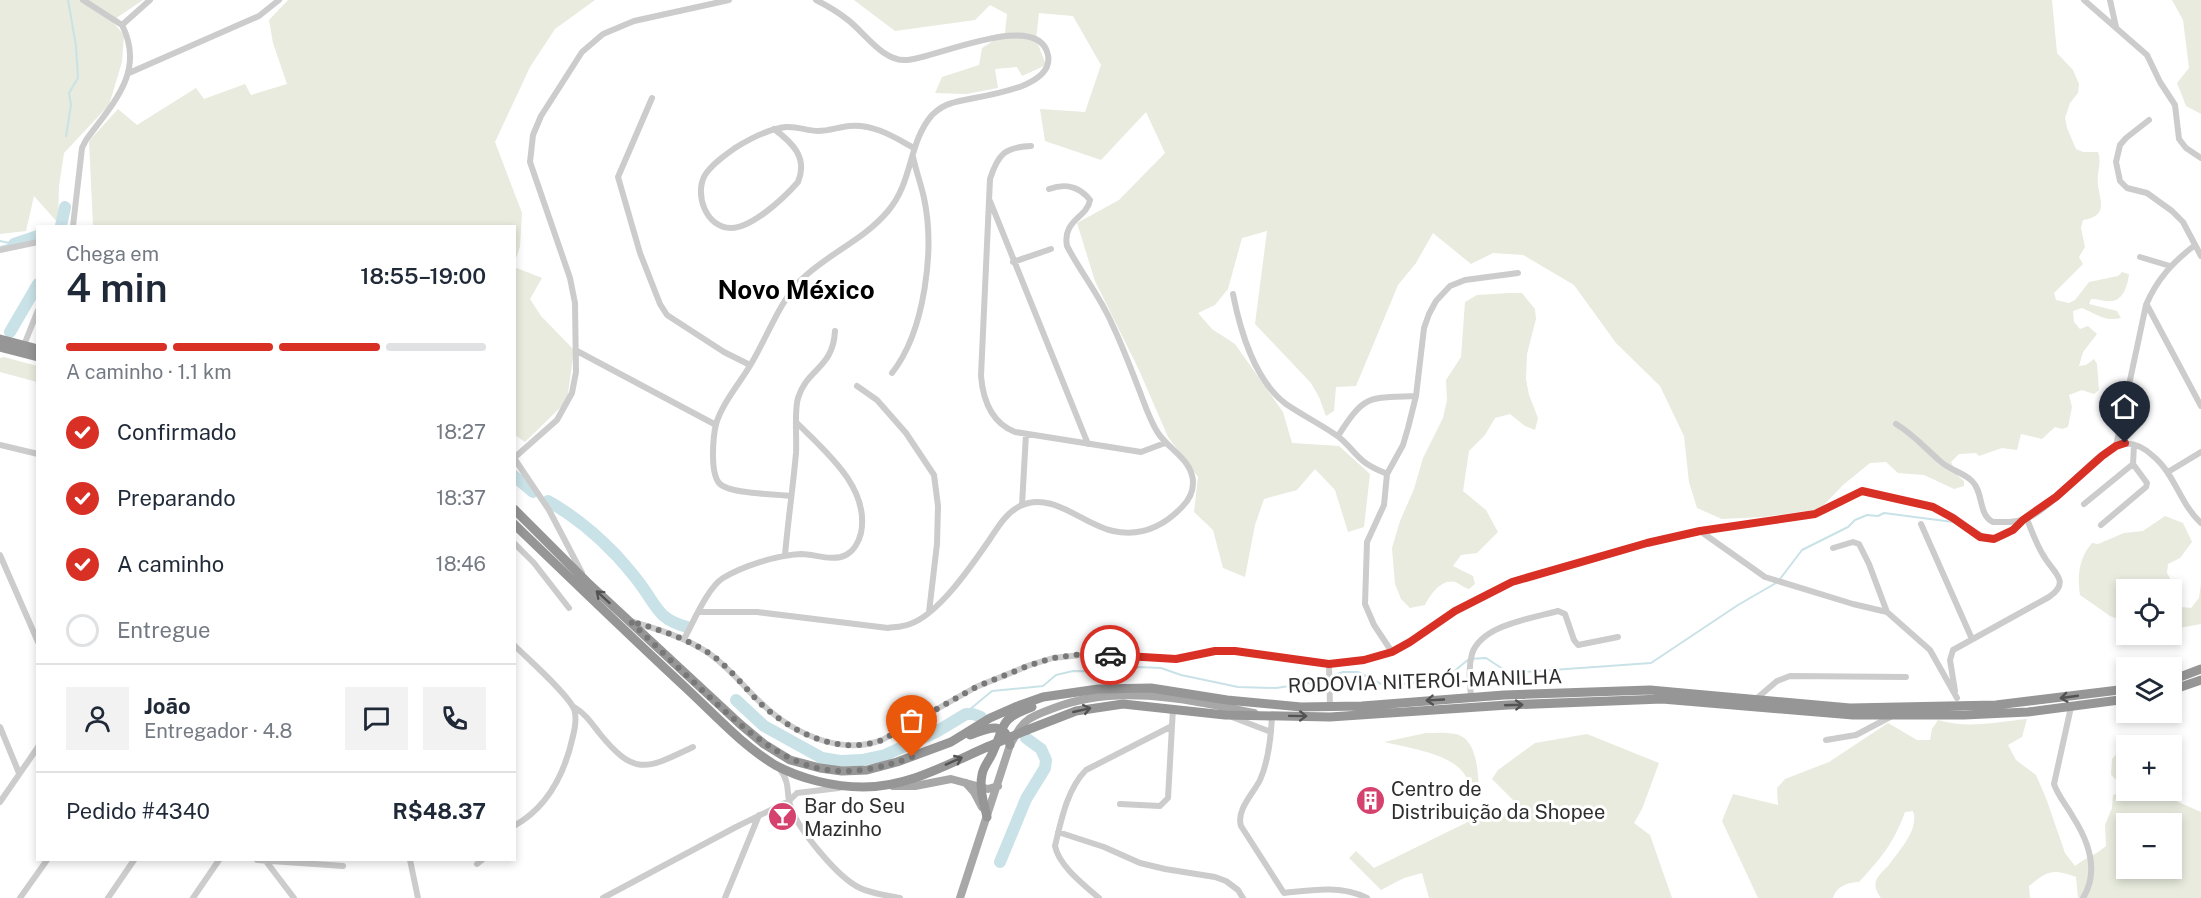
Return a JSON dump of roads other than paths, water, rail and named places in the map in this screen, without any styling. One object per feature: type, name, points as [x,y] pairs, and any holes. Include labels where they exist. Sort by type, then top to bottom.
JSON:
[{"type":"highway","points":[[0,339],[36,348]]},
{"type":"highway","points":[[0,347],[36,356]]},
{"type":"highway","name":"RODOVIA NITERÓI-MANILHA","points":[[516,511],[587,582],[740,724],[772,750],[798,763],[842,771],[867,770],[897,762],[951,742],[990,718],[1043,697],[1076,691],[1132,687],[1270,705],[1330,707],[1471,697],[1650,690],[1850,708],[1958,702],[2028,702],[2116,690]]},
{"type":"highway","name":"RODOVIA NITERÓI-MANILHA","points":[[516,526],[742,740],[776,765],[808,778],[846,786],[881,786],[916,778],[1057,717],[1095,707],[1123,704],[1225,715],[1341,717],[1508,705],[1662,699],[1810,712],[1964,715],[2028,712],[2116,701]]},
{"type":"highway","points":[[2182,676],[2201,669]]},
{"type":"highway","points":[[2182,687],[2201,680]]},
{"type":"highway","points":[[987,817],[982,771],[994,750],[1004,723],[1011,716],[1076,691]]},
{"type":"highway","points":[[951,742],[989,728],[1001,729],[1007,735],[1010,745]]},
{"type":"main road","points":[[960,898],[1010,745],[1023,725],[1037,714],[1077,700],[1128,695],[1194,702],[1272,716]]},
{"type":"main road","points":[[881,786],[915,786],[951,779],[992,789],[998,786]]},
{"type":"main road","points":[[965,783],[980,801],[987,817]]},
{"type":"street","points":[[73,225],[82,148],[120,93],[129,72],[130,46],[122,26],[83,0]]},
{"type":"street","points":[[122,26],[150,0]]},
{"type":"street","points":[[129,72],[259,16],[279,0]]},
{"type":"street","points":[[516,456],[557,420],[572,393],[576,372],[576,303],[570,278],[530,162],[533,135],[541,116],[589,45],[603,34],[634,21],[729,0]]},
{"type":"street","points":[[791,496],[736,490],[724,487],[718,482],[714,463],[716,425],[730,396],[798,282],[877,223],[896,201],[905,184],[914,148],[927,122],[940,108],[951,103],[996,94],[1035,80],[1047,65],[1048,56],[1044,47],[1028,36],[1018,35],[989,38],[925,57],[899,60],[890,57],[831,7],[816,0]]},
{"type":"street","points":[[2084,0],[2147,55],[2160,82],[2175,105],[2179,139],[2186,148],[2201,158]]},
{"type":"street","points":[[2110,0],[2116,27]]},
{"type":"street","points":[[652,98],[618,175],[640,253],[660,304],[667,315],[724,352],[750,365]]},
{"type":"street","points":[[2150,120],[2126,138],[2121,145],[2116,162],[2120,181],[2127,188],[2147,193],[2172,211],[2183,222],[2201,256]]},
{"type":"street","points":[[774,129],[795,148],[801,159],[801,174],[798,183],[758,217],[741,226],[729,228],[720,225],[705,211],[701,198],[701,186],[705,174],[727,153],[774,129],[787,127],[822,131],[863,126],[875,128],[914,148]]},
{"type":"street","points":[[1031,146],[1007,150],[998,158],[990,179],[982,339],[982,387],[992,413],[999,423],[1015,432],[1026,434],[1141,452],[1165,443]]},
{"type":"street","points":[[892,373],[900,363],[915,330],[927,269],[928,231],[924,199],[912,157]]},
{"type":"street","points":[[700,612],[757,612],[888,628],[909,625],[929,613],[958,582],[1004,519],[1022,505],[1034,502],[1048,503],[1112,531],[1126,533],[1146,531],[1162,525],[1185,504],[1191,494],[1193,483],[1190,469],[1184,460],[1165,443],[1153,424],[1104,306],[1066,246],[1068,228],[1089,206],[1089,198],[1065,184],[1049,189]]},
{"type":"street","points":[[988,197],[1088,444]]},
{"type":"street","points":[[0,250],[36,242]]},
{"type":"street","points":[[2116,446],[2146,305],[2153,288],[2170,266],[2195,245]]},
{"type":"street","points":[[1013,262],[1051,249]]},
{"type":"street","points":[[2140,257],[2170,266]]},
{"type":"street","points":[[1392,652],[1367,612],[1365,593],[1367,537],[1381,515],[1387,474],[1403,445],[1416,396],[1424,328],[1436,301],[1450,286],[1465,280],[1518,273]]},
{"type":"street","points":[[1233,294],[1239,324],[1266,382],[1285,403],[1338,436],[1363,462],[1387,474]]},
{"type":"street","points":[[2146,305],[2201,406]]},
{"type":"street","points":[[24,345],[36,315]]},
{"type":"street","points":[[785,555],[798,424],[798,396],[833,350],[835,331]]},
{"type":"street","points":[[577,351],[716,425]]},
{"type":"street","points":[[857,386],[877,400],[906,433],[934,474],[938,506],[937,544],[929,613]]},
{"type":"street","points":[[1338,436],[1353,413],[1369,400],[1380,397],[1416,396]]},
{"type":"street","points":[[684,639],[710,590],[722,578],[785,555],[804,554],[835,558],[845,556],[856,545],[862,528],[863,514],[859,498],[835,462],[798,424]]},
{"type":"street","points":[[1896,424],[1912,433],[1940,461],[1972,481],[1978,489],[1985,517],[1988,520],[1993,522],[2025,520]]},
{"type":"street","points":[[1022,505],[1026,434]]},
{"type":"street","points":[[630,621],[684,639],[709,653],[769,711],[795,728],[839,745],[854,747],[882,740],[976,687],[1053,658],[1081,654],[1176,659],[1215,651],[1235,651],[1329,668],[1364,660],[1392,652],[1455,611],[1512,582],[1647,543],[1700,531],[1815,514],[1862,491],[1925,506],[1944,513],[1987,540],[1994,539],[2007,534],[2056,497],[2079,475],[2116,446],[2125,443],[2147,450],[2168,472],[2186,506],[2201,523]]},
{"type":"street","points":[[0,445],[36,454]]},
{"type":"street","points":[[2101,525],[2147,485],[2146,479],[2133,464],[2134,445]]},
{"type":"street","points":[[2168,472],[2201,452]]},
{"type":"street","points":[[516,461],[549,510],[587,582]]},
{"type":"street","points":[[2084,504],[2133,464]]},
{"type":"street","points":[[1958,702],[1950,655],[1953,650],[2049,597],[2058,587],[2058,573],[2044,558],[2025,520]]},
{"type":"street","points":[[1920,524],[1972,639]]},
{"type":"street","points":[[1700,531],[1765,578],[1887,612]]},
{"type":"street","points":[[1833,548],[1853,542],[1859,544],[1887,612],[1930,650],[1958,702]]},
{"type":"street","points":[[516,545],[534,563],[569,608]]},
{"type":"street","points":[[0,555],[36,639]]},
{"type":"street","points":[[1471,697],[1472,659],[1479,642],[1501,628],[1558,611],[1566,614],[1574,640],[1578,645],[1618,637]]},
{"type":"street","points":[[32,632],[36,627]]},
{"type":"street","points":[[516,647],[568,698],[574,707],[591,721],[612,748],[636,765],[647,766],[661,762],[693,747]]},
{"type":"street","points":[[1329,668],[1330,707]]},
{"type":"street","points":[[1755,699],[1777,681],[1790,676],[1906,677]]},
{"type":"street","points":[[516,825],[554,790],[562,775],[575,728],[574,707]]},
{"type":"street","points":[[2071,707],[2054,784],[2081,830],[2091,866],[2092,877],[2083,898]]},
{"type":"street","points":[[1120,804],[1149,807],[1160,806],[1166,801],[1169,792],[1170,727],[1173,708]]},
{"type":"street","points":[[1225,715],[1271,732]]},
{"type":"street","points":[[1826,740],[1856,735],[1893,715]]},
{"type":"street","points":[[1272,716],[1266,764],[1239,819],[1248,840],[1284,896],[1338,890],[1357,893],[1367,898]]},
{"type":"street","points":[[0,727],[19,773]]},
{"type":"street","points":[[1099,898],[1059,858],[1055,846],[1070,794],[1086,770],[1170,727]]},
{"type":"street","points":[[0,802],[36,750]]},
{"type":"street","points":[[776,765],[787,781],[789,801],[793,812],[832,867],[846,880],[861,889],[900,898]]},
{"type":"street","points":[[603,898],[760,814],[789,801],[792,796],[803,791],[827,791],[846,786]]},
{"type":"street","points":[[725,898],[760,814]]},
{"type":"street","points":[[1059,832],[1104,847],[1140,863],[1215,877],[1226,881],[1238,890],[1243,898]]},
{"type":"street","points":[[20,898],[46,861]]},
{"type":"street","points":[[108,898],[133,861]]},
{"type":"street","points":[[193,898],[218,861]]},
{"type":"street","points":[[266,861],[294,898]]},
{"type":"street","points":[[278,861],[343,866]]},
{"type":"street","points":[[410,861],[418,898]]},
{"type":"waterway","points":[[66,136],[71,105],[69,93],[78,78],[76,46],[68,0]]},
{"type":"waterway","points":[[61,225],[65,207]]},
{"type":"waterway","points":[[14,244],[36,237]]},
{"type":"waterway","points":[[0,241],[14,244]]},
{"type":"waterway","points":[[0,247],[12,244]]},
{"type":"waterway","points":[[10,332],[36,287]]},
{"type":"waterway","points":[[516,478],[533,492]]},
{"type":"waterway","points":[[548,501],[576,519],[609,548],[664,616],[687,627]]},
{"type":"waterway","points":[[1780,579],[1802,550],[1867,515],[1878,516],[1884,513],[1953,522]]},
{"type":"waterway","points":[[963,715],[992,691],[1043,686],[1056,675],[1073,671],[1127,672],[1138,667],[1161,668],[1181,675],[1238,687],[1276,688],[1310,683],[1343,672],[1358,672],[1385,686],[1430,681],[1447,677],[1469,659],[1486,658],[1509,673],[1651,663],[1738,605],[1776,583]]},
{"type":"waterway","points":[[736,700],[764,726],[822,758],[840,761],[862,760],[885,755],[936,732],[966,714],[981,717]]},
{"type":"waterway","points":[[1000,862],[1026,799],[1045,768],[1046,760],[1041,749],[1026,738]]},
{"type":"place","name":"Centro de Distribuição da Shopee","points":[[1370,800]]},
{"type":"place","name":"Bar do Seu Mazinho","points":[[783,817]]},
{"type":"district","name":"Novo México","points":[[796,290]]}]
